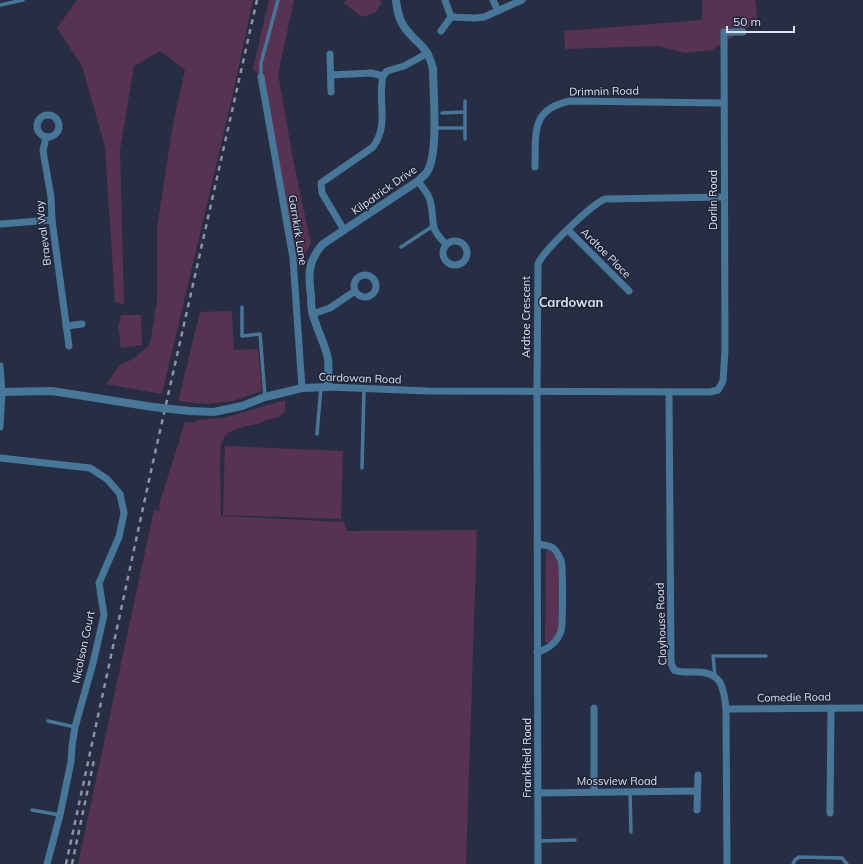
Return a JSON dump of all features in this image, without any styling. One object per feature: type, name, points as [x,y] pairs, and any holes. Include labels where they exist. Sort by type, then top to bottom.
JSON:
[{"type":"street","name":"Kilpatrick Drive","points":[[324,387],[328,360],[323,339],[313,314],[309,283],[309,274],[312,261],[317,251],[323,244],[418,181],[427,172],[432,160],[434,149],[433,69],[428,53],[402,24],[398,14],[396,0]]},
{"type":"street","points":[[445,0],[451,17]]},
{"type":"street","points":[[493,0],[498,11]]},
{"type":"street","points":[[451,17],[484,17],[522,0]]},
{"type":"street","points":[[441,31],[451,17]]},
{"type":"street","name":"Dorlin Road","points":[[721,386],[724,381],[725,350],[724,32],[743,32]]},
{"type":"street","points":[[344,230],[322,193],[321,183],[373,147],[379,139],[382,122],[383,76],[388,71],[404,66],[428,53]]},
{"type":"street","points":[[330,54],[331,92]]},
{"type":"street","points":[[331,75],[371,73],[383,76]]},
{"type":"street","name":"Garnkirk Lane","points":[[261,77],[293,258],[302,388]]},
{"type":"street","name":"Drimnin Road","points":[[535,167],[536,132],[540,119],[545,112],[560,103],[570,101],[724,103]]},
{"type":"street","name":"Braeval Way","points":[[46,137],[43,151],[51,197],[52,220],[69,346]]},
{"type":"street","points":[[418,181],[429,196],[433,226],[436,234],[446,244]]},
{"type":"street","name":"Ardtoe Crescent","points":[[537,390],[538,264],[543,256],[568,230],[594,205],[605,199],[724,197]]},
{"type":"street","points":[[0,224],[52,220]]},
{"type":"street","name":"Ardtoe Place","points":[[568,230],[629,291]]},
{"type":"street","points":[[313,314],[330,308],[356,291]]},
{"type":"street","points":[[66,326],[82,324]]},
{"type":"street","points":[[0,366],[0,428]]},
{"type":"street","name":"Cardowan Road","points":[[1,392],[52,391],[153,407],[214,412],[242,406],[265,397],[302,388],[324,387],[364,389],[710,392],[718,390],[721,386]]},
{"type":"street","name":"Frankfield Road","points":[[537,390],[538,864]]},
{"type":"street","name":"Clayhouse Road","points":[[669,392],[672,663],[674,670],[680,672],[704,672],[715,676]]},
{"type":"street","name":"Nicolson Court","points":[[0,458],[90,468],[107,479],[120,494],[124,513],[119,537],[99,583],[104,614],[93,663],[75,727],[71,762],[60,815],[47,864]]},
{"type":"street","points":[[537,544],[551,546],[556,551],[561,561],[562,629],[558,638],[544,651],[537,652]]},
{"type":"street","points":[[715,676],[724,688],[726,709],[727,864]]},
{"type":"street","points":[[594,708],[594,791]]},
{"type":"street","points":[[830,813],[831,708]]},
{"type":"street","name":"Comedie Road","points":[[726,709],[863,708]]},
{"type":"street","points":[[697,810],[698,775]]},
{"type":"street","name":"Mossview Road","points":[[538,793],[594,791],[697,791]]},
{"type":"lane","points":[[0,5],[23,0]]},
{"type":"lane","points":[[261,77],[261,63],[278,0]]},
{"type":"lane","points":[[465,101],[465,139]]},
{"type":"lane","points":[[442,113],[464,112]]},
{"type":"lane","points":[[434,128],[464,128]]},
{"type":"lane","points":[[401,247],[433,226]]},
{"type":"lane","points":[[242,307],[242,336],[260,334],[265,397]]},
{"type":"lane","points":[[317,434],[324,387]]},
{"type":"lane","points":[[362,468],[364,389]]},
{"type":"lane","points":[[715,676],[713,656],[766,656]]},
{"type":"lane","points":[[48,721],[75,727]]},
{"type":"lane","points":[[630,791],[630,832]]},
{"type":"lane","points":[[32,810],[60,815]]},
{"type":"lane","points":[[538,841],[575,840]]},
{"type":"lane","points":[[793,864],[799,857],[842,858],[847,864]]},
{"type":"shaded area","points":[[77,0],[253,0],[232,98],[162,394],[106,384],[119,366],[136,357],[150,344],[157,301],[157,228],[173,124],[185,70],[160,51],[134,66],[120,150],[124,304],[115,302],[105,147],[82,66],[57,28]]},
{"type":"shaded area","points":[[269,0],[294,0],[278,74],[294,164],[311,244],[298,266],[262,76],[260,76],[253,69]]},
{"type":"shaded area","points":[[347,0],[379,0],[382,2],[375,13],[362,17],[344,3]]},
{"type":"shaded area","points":[[702,0],[755,0],[758,21],[712,50],[685,53],[658,46],[565,49],[564,31],[702,20]]},
{"type":"shaded area","points":[[232,311],[234,350],[258,349],[262,391],[233,401],[205,404],[178,401],[200,312]]},
{"type":"shaded area","points":[[121,315],[141,315],[142,345],[121,348],[118,327]]},
{"type":"shaded area","points":[[285,400],[285,412],[279,417],[239,428],[227,433],[221,443],[221,516],[344,522],[347,531],[477,530],[466,864],[78,864],[154,510],[159,511],[159,505],[185,422],[195,423],[196,420],[223,418]]},
{"type":"shaded area","points":[[225,446],[343,451],[341,519],[223,515]]},
{"type":"shaded area","points":[[549,550],[560,564],[560,630],[549,643],[545,642],[546,551]]},
{"type":"railway","points":[[66,864],[151,471],[257,0]]},
{"type":"railway","points":[[72,864],[94,760]]},
{"type":"district","name":"Cardowan","points":[[571,302]]}]
